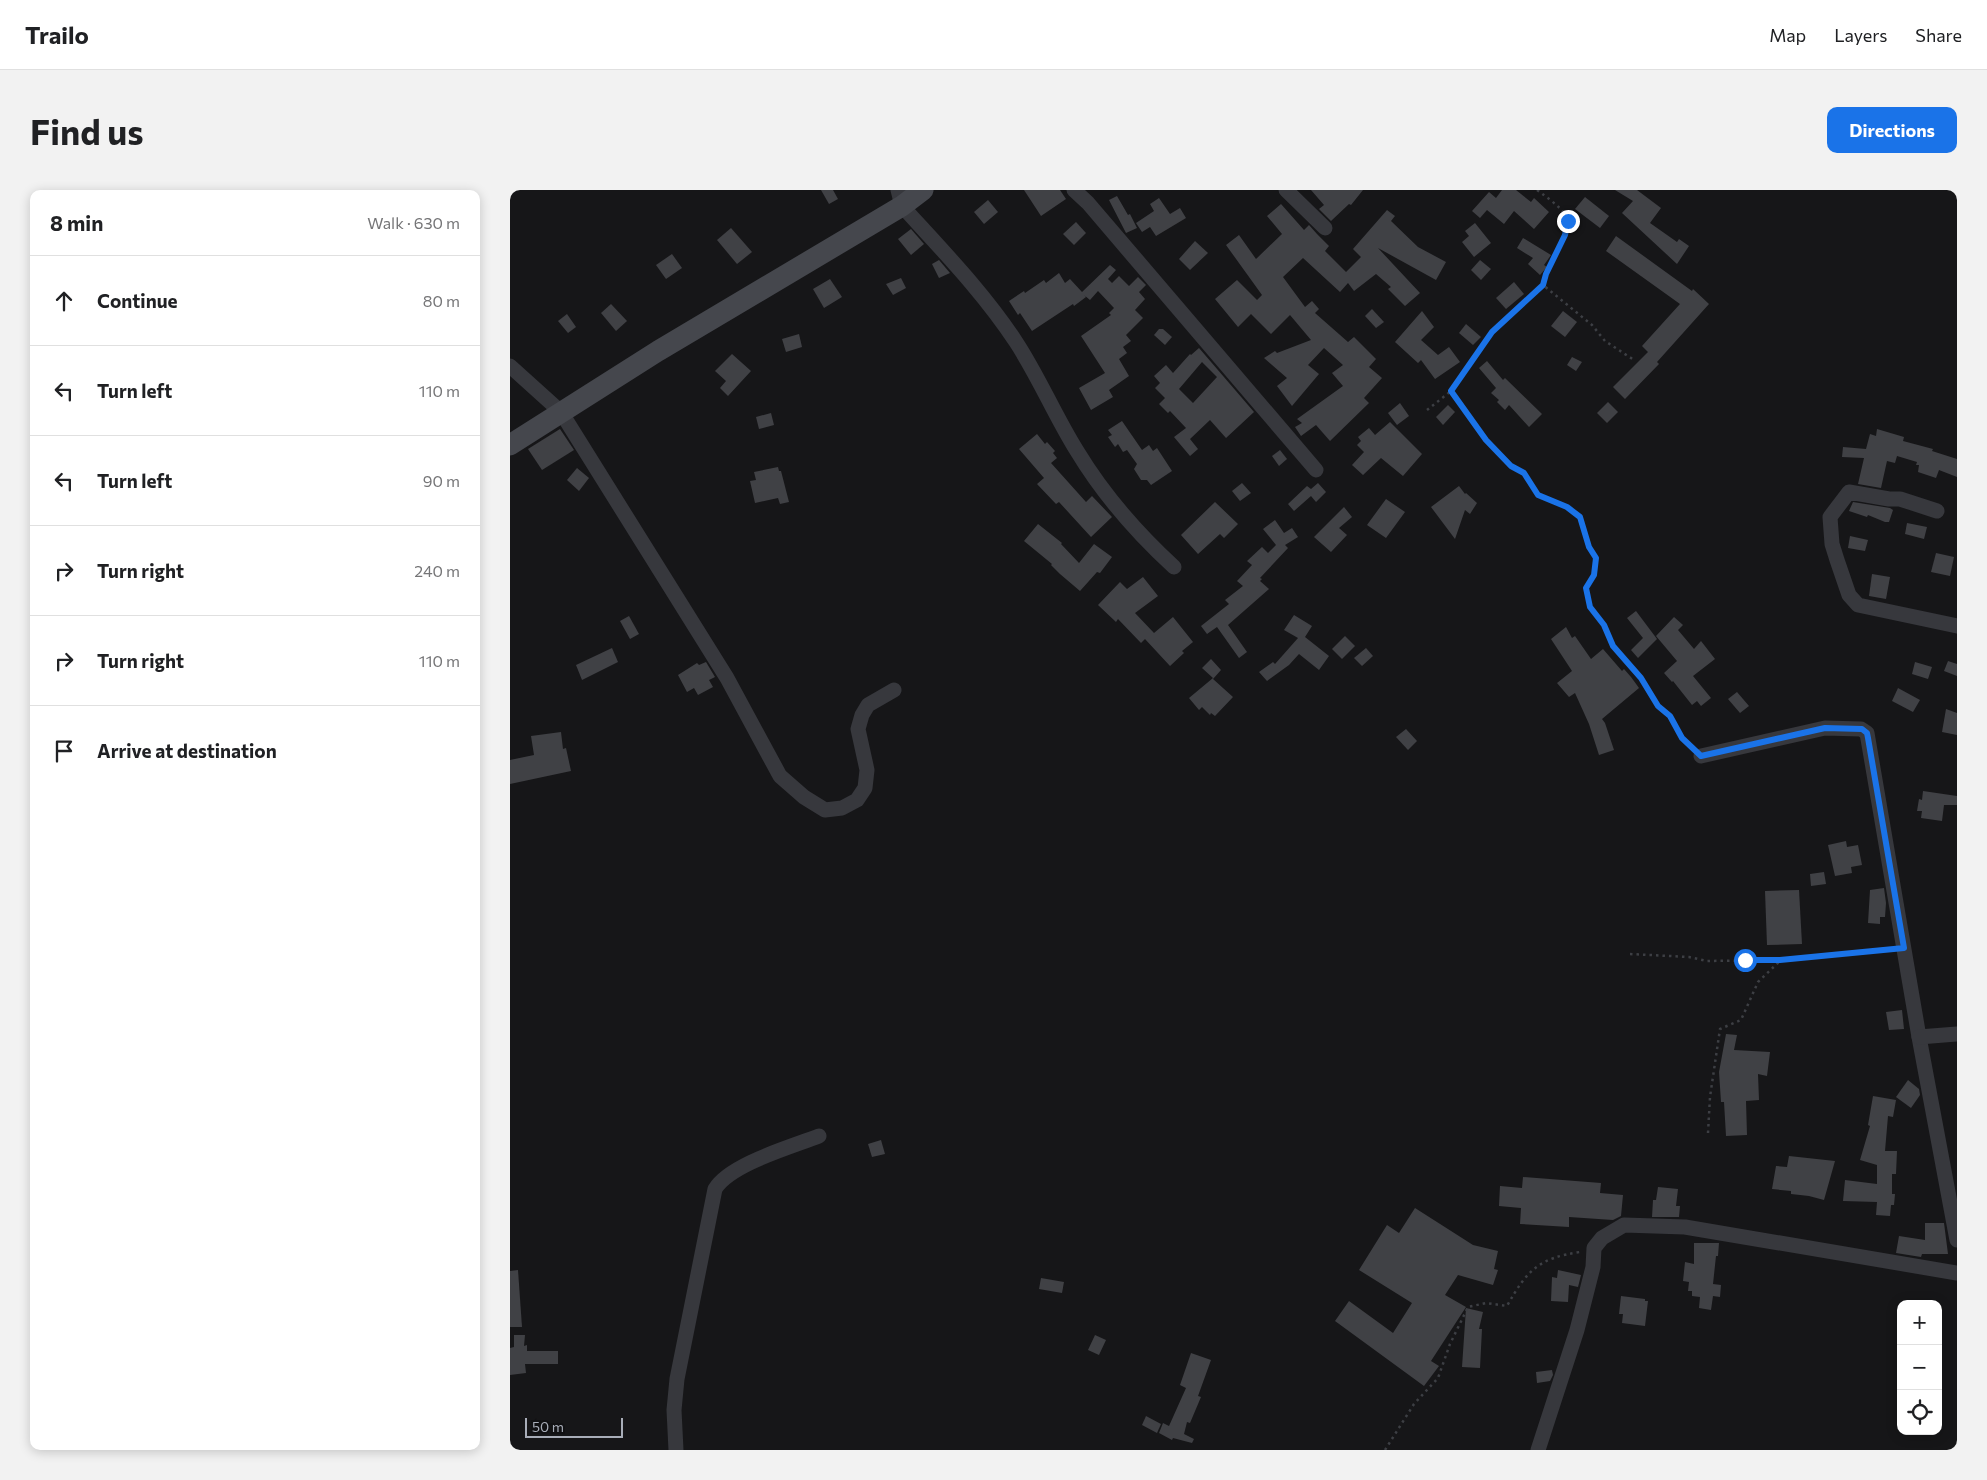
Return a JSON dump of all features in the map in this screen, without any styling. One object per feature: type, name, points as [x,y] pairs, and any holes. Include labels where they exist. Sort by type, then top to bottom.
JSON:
[{"type":"street","points":[[510,445],[900,198],[923,190]]},
{"type":"street","points":[[1074,190],[1108,227],[1316,470]]},
{"type":"street","points":[[1286,190],[1325,228]]},
{"type":"street","points":[[900,198],[999,318],[1017,344],[1076,451],[1097,481],[1144,540],[1174,567]]},
{"type":"street","points":[[510,366],[561,412],[727,678],[780,776],[804,797],[825,810],[842,808],[857,800],[865,788],[867,770],[858,729],[862,715],[868,705],[894,690]]},
{"type":"street","points":[[1937,511],[1900,499],[1849,492],[1830,517],[1832,544],[1849,595],[1858,605],[1957,626]]},
{"type":"street","points":[[1701,756],[1825,728],[1862,729],[1865,732],[1868,738],[1919,1037],[1957,1240]]},
{"type":"street","points":[[1919,1037],[1957,1034]]},
{"type":"street","points":[[676,1450],[674,1410],[677,1379],[715,1189],[720,1180],[739,1168],[819,1136]]},
{"type":"street","points":[[1538,1450],[1577,1330],[1591,1273],[1594,1248],[1602,1238],[1624,1225],[1685,1227],[1957,1273]]},
{"type":"path","points":[[1427,410],[1451,391],[1492,332],[1543,285],[1546,274],[1565,235],[1568,221],[1561,207],[1537,190]]},
{"type":"path","points":[[1543,195],[1546,190]]},
{"type":"path","points":[[1543,285],[1592,325],[1606,341],[1634,360]]},
{"type":"path","points":[[1451,391],[1486,440],[1511,466],[1524,473],[1538,495],[1567,507],[1580,517],[1589,547],[1596,558],[1594,575],[1586,588],[1590,607],[1604,625],[1613,646],[1641,678],[1658,706],[1670,716],[1682,738],[1701,756]]},
{"type":"path","points":[[1630,954],[1689,957],[1707,961],[1780,960],[1904,948]]},
{"type":"path","points":[[1708,1133],[1710,1097],[1720,1029],[1741,1020],[1758,982],[1780,960]]},
{"type":"path","points":[[1385,1450],[1414,1404],[1438,1378],[1450,1344],[1468,1307],[1486,1303],[1507,1306],[1517,1288],[1537,1265],[1549,1258],[1562,1254],[1584,1251],[1591,1273]]},
{"type":"building","points":[[821,190],[833,190],[838,199],[829,204]]},
{"type":"building","points":[[1024,190],[1060,190],[1066,199],[1041,216]]},
{"type":"building","points":[[1311,190],[1363,190],[1351,205],[1349,204],[1331,221],[1319,209],[1324,205]]},
{"type":"building","points":[[1502,190],[1516,190],[1531,202],[1534,198],[1549,212],[1534,229],[1514,211],[1504,224],[1487,210],[1480,218],[1472,211],[1489,192],[1496,198]]},
{"type":"building","points":[[1615,190],[1637,190],[1661,208],[1650,223],[1677,242],[1679,239],[1689,246],[1677,264],[1622,213],[1633,201]]},
{"type":"building","points":[[1117,196],[1137,228],[1126,233],[1109,200]]},
{"type":"building","points":[[1585,197],[1609,216],[1600,228],[1575,209]]},
{"type":"building","points":[[1159,198],[1170,214],[1180,208],[1186,218],[1156,236],[1150,227],[1142,232],[1136,223],[1154,211],[1150,204]]},
{"type":"building","points":[[988,200],[998,212],[984,224],[974,212]]},
{"type":"building","points":[[1281,204],[1304,230],[1309,225],[1329,246],[1325,251],[1346,272],[1361,257],[1353,249],[1387,210],[1395,216],[1391,221],[1418,247],[1446,262],[1436,280],[1378,248],[1420,293],[1405,306],[1388,289],[1391,287],[1376,274],[1354,291],[1348,283],[1340,292],[1303,258],[1283,277],[1305,307],[1312,301],[1319,309],[1315,313],[1348,342],[1354,337],[1376,359],[1369,367],[1382,378],[1364,398],[1369,403],[1330,441],[1316,425],[1301,436],[1295,427],[1302,423],[1297,419],[1343,386],[1332,373],[1343,365],[1324,348],[1308,365],[1319,374],[1292,406],[1277,386],[1287,378],[1264,358],[1275,351],[1277,353],[1311,340],[1290,315],[1271,334],[1251,314],[1238,327],[1215,299],[1237,280],[1257,300],[1262,295],[1226,245],[1239,235],[1256,259],[1282,234],[1267,216]]},
{"type":"building","points":[[1076,222],[1086,233],[1074,245],[1063,234]]},
{"type":"building","points":[[1475,223],[1491,243],[1474,257],[1462,242],[1469,236],[1465,231]]},
{"type":"building","points":[[731,228],[752,252],[737,264],[717,240]]},
{"type":"building","points":[[911,229],[924,244],[911,255],[898,239]]},
{"type":"building","points":[[1616,236],[1692,291],[1693,289],[1709,304],[1657,362],[1659,364],[1625,399],[1613,387],[1648,352],[1642,346],[1680,304],[1606,251]]},
{"type":"building","points":[[1523,238],[1551,255],[1544,265],[1547,267],[1540,275],[1528,264],[1533,258],[1517,248]]},
{"type":"building","points":[[1195,241],[1208,253],[1190,270],[1179,259]]},
{"type":"building","points":[[672,254],[682,268],[666,279],[656,265]]},
{"type":"building","points":[[939,260],[950,273],[939,278],[932,264]]},
{"type":"building","points":[[1480,260],[1491,269],[1481,280],[1471,270]]},
{"type":"building","points":[[1110,265],[1116,270],[1108,279],[1112,283],[1119,276],[1129,286],[1138,277],[1146,285],[1139,292],[1145,299],[1135,310],[1143,318],[1126,335],[1131,341],[1123,347],[1127,353],[1119,359],[1129,376],[1109,390],[1113,397],[1091,410],[1079,388],[1105,373],[1081,336],[1111,315],[1109,313],[1114,308],[1098,291],[1090,300],[1084,295],[1086,297],[1074,306],[1073,304],[1032,331],[1009,301],[1044,280],[1046,283],[1059,273],[1065,283],[1070,279],[1082,292]]},
{"type":"building","points":[[901,278],[906,288],[893,295],[886,284]]},
{"type":"building","points":[[830,279],[842,297],[824,308],[813,289]]},
{"type":"building","points":[[1514,282],[1524,294],[1506,309],[1496,298]]},
{"type":"building","points":[[611,304],[627,321],[616,331],[601,313]]},
{"type":"building","points":[[1372,309],[1384,322],[1376,328],[1365,316]]},
{"type":"building","points":[[1422,311],[1434,327],[1421,340],[1438,355],[1449,347],[1460,362],[1435,379],[1421,360],[1418,363],[1395,342]]},
{"type":"building","points":[[1563,311],[1577,322],[1565,337],[1551,326]]},
{"type":"building","points":[[567,314],[576,327],[568,333],[558,321]]},
{"type":"building","points":[[1466,324],[1481,337],[1473,345],[1459,333]]},
{"type":"building","points":[[1159,329],[1163,329],[1172,337],[1165,345],[1154,335]]},
{"type":"building","points":[[799,334],[802,347],[786,352],[782,339]]},
{"type":"building","points":[[1199,348],[1254,412],[1226,438],[1210,420],[1190,439],[1198,449],[1190,456],[1174,437],[1186,428],[1170,411],[1168,413],[1159,404],[1165,398],[1155,388],[1160,383],[1154,376],[1166,365],[1173,373]],"holes":[[[1202,362],[1217,377],[1193,403],[1179,389]]]},
{"type":"building","points":[[732,354],[751,371],[728,396],[720,388],[726,381],[715,371]]},
{"type":"building","points":[[1572,357],[1582,362],[1576,371],[1567,365]]},
{"type":"building","points":[[1487,361],[1503,380],[1505,378],[1542,414],[1529,427],[1509,405],[1505,410],[1497,402],[1499,400],[1491,393],[1496,388],[1479,368]]},
{"type":"building","points":[[1608,402],[1618,412],[1607,423],[1597,413]]},
{"type":"building","points":[[1400,403],[1409,416],[1397,425],[1388,413]]},
{"type":"building","points":[[1448,405],[1455,412],[1443,425],[1436,417]]},
{"type":"building","points":[[771,413],[774,425],[759,429],[756,417]]},
{"type":"building","points":[[1122,421],[1142,450],[1149,445],[1153,451],[1157,448],[1172,471],[1151,485],[1147,480],[1141,480],[1134,469],[1137,464],[1127,450],[1123,452],[1118,444],[1115,447],[1108,437],[1112,435],[1108,430]]},
{"type":"building","points":[[1390,422],[1422,454],[1403,476],[1381,458],[1363,475],[1352,465],[1364,452],[1357,445],[1361,441],[1358,437],[1369,428],[1375,435]]},
{"type":"building","points":[[560,429],[574,450],[542,470],[528,449]]},
{"type":"building","points":[[1877,429],[1904,437],[1903,441],[1933,449],[1932,451],[1957,459],[1957,477],[1939,470],[1936,478],[1918,472],[1919,465],[1916,465],[1917,462],[1897,456],[1895,463],[1887,461],[1881,488],[1858,484],[1864,458],[1842,457],[1843,447],[1866,449],[1870,434],[1876,436]]},
{"type":"building","points":[[1037,434],[1045,444],[1047,442],[1055,451],[1053,453],[1057,458],[1051,463],[1086,502],[1092,496],[1112,517],[1091,537],[1059,502],[1056,504],[1037,484],[1044,478],[1019,449]]},
{"type":"building","points":[[1280,450],[1287,459],[1279,466],[1272,456]]},
{"type":"building","points":[[778,467],[779,471],[781,471],[789,502],[780,504],[778,498],[755,503],[750,481],[756,480],[754,472]]},
{"type":"building","points":[[577,468],[589,478],[579,491],[567,480]]},
{"type":"building","points":[[1242,483],[1251,493],[1240,501],[1232,491]]},
{"type":"building","points":[[1318,483],[1326,492],[1316,502],[1311,496],[1294,511],[1288,504],[1307,486],[1311,489]]},
{"type":"building","points":[[1459,486],[1465,494],[1477,503],[1470,514],[1465,510],[1455,539],[1431,507]]},
{"type":"building","points":[[1386,499],[1405,512],[1386,538],[1367,525]]},
{"type":"building","points":[[1215,502],[1238,524],[1224,538],[1220,534],[1198,554],[1181,535]]},
{"type":"building","points":[[1853,502],[1890,508],[1893,510],[1889,522],[1849,511]]},
{"type":"building","points":[[1344,507],[1352,517],[1339,528],[1347,535],[1331,552],[1314,537]]},
{"type":"building","points":[[1275,520],[1284,533],[1292,528],[1298,537],[1285,545],[1288,548],[1260,578],[1262,579],[1260,581],[1269,589],[1228,625],[1247,652],[1239,658],[1217,627],[1207,634],[1201,626],[1229,604],[1225,600],[1243,586],[1237,581],[1252,565],[1247,561],[1262,547],[1268,553],[1276,545],[1263,529]]},
{"type":"building","points":[[1907,523],[1927,527],[1924,539],[1905,534]]},
{"type":"building","points":[[1038,524],[1062,543],[1079,563],[1094,544],[1112,557],[1100,573],[1097,572],[1080,591],[1024,541]]},
{"type":"building","points":[[1850,536],[1868,540],[1865,551],[1848,548]]},
{"type":"building","points":[[1936,553],[1954,557],[1950,576],[1931,572]]},
{"type":"building","points":[[1872,574],[1890,577],[1886,599],[1869,596]]},
{"type":"building","points":[[1143,577],[1158,596],[1135,613],[1154,633],[1173,617],[1193,642],[1182,651],[1184,653],[1170,666],[1145,639],[1141,643],[1118,619],[1116,622],[1098,605],[1120,582],[1127,589]]},
{"type":"building","points":[[1636,611],[1657,639],[1638,658],[1631,650],[1643,638],[1627,618]]},
{"type":"building","points":[[1294,615],[1312,626],[1305,637],[1329,656],[1319,670],[1299,654],[1289,665],[1267,681],[1259,672],[1273,662],[1275,664],[1298,638],[1284,630]]},
{"type":"building","points":[[629,616],[639,634],[630,639],[620,621]]},
{"type":"building","points":[[1674,617],[1683,625],[1678,630],[1694,649],[1701,641],[1715,659],[1693,676],[1711,698],[1701,706],[1697,701],[1692,705],[1673,681],[1664,673],[1677,661],[1656,636]]},
{"type":"building","points":[[1566,627],[1572,638],[1575,636],[1591,659],[1603,649],[1622,671],[1624,669],[1639,688],[1602,719],[1614,750],[1599,755],[1589,724],[1575,693],[1569,697],[1557,683],[1572,671],[1551,639]]},
{"type":"building","points":[[1345,636],[1355,646],[1342,659],[1332,649]]},
{"type":"building","points":[[612,648],[618,662],[582,680],[576,665]]},
{"type":"building","points":[[1366,648],[1373,656],[1362,666],[1354,658]]},
{"type":"building","points":[[1211,659],[1221,670],[1213,679],[1233,697],[1215,716],[1211,713],[1210,715],[1202,707],[1199,710],[1189,698],[1213,678],[1202,668]]},
{"type":"building","points":[[1948,661],[1957,664],[1957,676],[1944,671]]},
{"type":"building","points":[[706,662],[715,677],[709,680],[713,687],[698,695],[694,688],[687,692],[678,675],[697,663],[699,665]]},
{"type":"building","points":[[1915,662],[1932,667],[1928,679],[1912,674]]},
{"type":"building","points":[[1898,688],[1920,700],[1913,712],[1892,701]]},
{"type":"building","points":[[1737,692],[1749,706],[1740,713],[1728,699]]},
{"type":"building","points":[[1946,709],[1957,713],[1957,735],[1942,732]]},
{"type":"building","points":[[1406,729],[1417,741],[1408,750],[1396,737]]},
{"type":"building","points":[[561,732],[563,749],[566,748],[571,771],[510,784],[510,760],[534,755],[531,736]]},
{"type":"building","points":[[1923,791],[1957,796],[1957,805],[1944,805],[1942,821],[1921,818],[1922,811],[1917,811],[1919,799],[1922,800]]},
{"type":"building","points":[[1846,841],[1847,847],[1858,845],[1862,865],[1851,867],[1852,873],[1835,876],[1828,845]]},
{"type":"building","points":[[1824,872],[1826,884],[1811,886],[1810,874]]},
{"type":"building","points":[[1884,888],[1885,917],[1880,917],[1880,924],[1868,923],[1870,890]]},
{"type":"building","points":[[1799,890],[1802,944],[1767,945],[1765,891]]},
{"type":"building","points":[[1902,1010],[1904,1029],[1889,1030],[1886,1012]]},
{"type":"building","points":[[1726,1034],[1737,1035],[1734,1050],[1770,1052],[1767,1076],[1758,1074],[1759,1100],[1746,1101],[1747,1135],[1726,1136],[1724,1102],[1721,1102],[1719,1072]]},
{"type":"building","points":[[1908,1080],[1919,1089],[1920,1095],[1911,1108],[1896,1097]]},
{"type":"building","points":[[1873,1096],[1896,1100],[1893,1117],[1888,1116],[1885,1151],[1897,1151],[1896,1174],[1892,1174],[1892,1194],[1895,1194],[1894,1205],[1891,1205],[1890,1216],[1876,1215],[1877,1202],[1843,1201],[1845,1180],[1877,1184],[1877,1165],[1860,1160],[1870,1126],[1868,1125]]},
{"type":"building","points":[[881,1140],[885,1154],[872,1157],[868,1144]]},
{"type":"building","points":[[1789,1156],[1835,1161],[1824,1200],[1791,1194],[1791,1191],[1772,1189],[1776,1166],[1787,1167]]},
{"type":"building","points":[[1523,1177],[1601,1183],[1600,1193],[1623,1195],[1621,1216],[1613,1220],[1569,1217],[1569,1227],[1520,1224],[1521,1208],[1499,1206],[1500,1186],[1522,1188]]},
{"type":"building","points":[[1658,1187],[1678,1189],[1676,1206],[1680,1206],[1679,1217],[1652,1217],[1653,1200],[1656,1200]]},
{"type":"building","points":[[1415,1208],[1473,1245],[1498,1251],[1494,1269],[1498,1270],[1493,1285],[1458,1275],[1445,1295],[1466,1307],[1431,1361],[1439,1366],[1424,1386],[1335,1321],[1349,1301],[1393,1333],[1412,1303],[1359,1270],[1387,1225],[1399,1233]]},
{"type":"building","points":[[1925,1223],[1944,1223],[1948,1254],[1922,1254],[1921,1257],[1896,1253],[1899,1236],[1925,1240]]},
{"type":"building","points":[[1694,1243],[1719,1243],[1713,1284],[1721,1285],[1720,1297],[1713,1296],[1711,1310],[1699,1308],[1700,1297],[1692,1296],[1692,1291],[1688,1291],[1689,1282],[1683,1281],[1685,1262],[1694,1264]]},
{"type":"building","points":[[518,1270],[522,1327],[510,1327],[510,1271]]},
{"type":"building","points":[[1558,1270],[1581,1275],[1578,1287],[1569,1285],[1568,1302],[1551,1301],[1552,1277],[1557,1278]]},
{"type":"building","points":[[1041,1278],[1064,1282],[1062,1293],[1039,1289]]},
{"type":"building","points":[[1621,1296],[1648,1301],[1645,1326],[1622,1323],[1623,1314],[1619,1314]]},
{"type":"building","points":[[1466,1308],[1483,1312],[1479,1329],[1482,1329],[1480,1368],[1462,1367]]},
{"type":"building","points":[[514,1335],[525,1335],[524,1346],[527,1345],[527,1351],[558,1351],[558,1364],[525,1364],[526,1373],[510,1375],[510,1348],[514,1347]]},
{"type":"building","points":[[1095,1335],[1106,1340],[1099,1355],[1088,1350]]},
{"type":"building","points":[[1191,1353],[1211,1360],[1198,1396],[1201,1397],[1190,1423],[1187,1422],[1184,1434],[1194,1439],[1192,1443],[1173,1438],[1172,1440],[1159,1433],[1163,1423],[1169,1426],[1186,1388],[1180,1385]]},
{"type":"building","points":[[1552,1370],[1553,1375],[1550,1381],[1537,1383],[1536,1372]]},
{"type":"building","points":[[1146,1416],[1161,1424],[1157,1433],[1142,1425]]},
{"type":"route","points":[[1568,221],[1568,229],[1546,274],[1543,285],[1492,332],[1451,391],[1486,440],[1511,466],[1524,473],[1538,495],[1567,507],[1580,517],[1589,547],[1596,558],[1594,575],[1586,588],[1590,607],[1604,625],[1613,646],[1641,678],[1658,706],[1670,716],[1682,738],[1701,756],[1825,728],[1862,729],[1867,733],[1904,948],[1780,960],[1745,960]]}]
